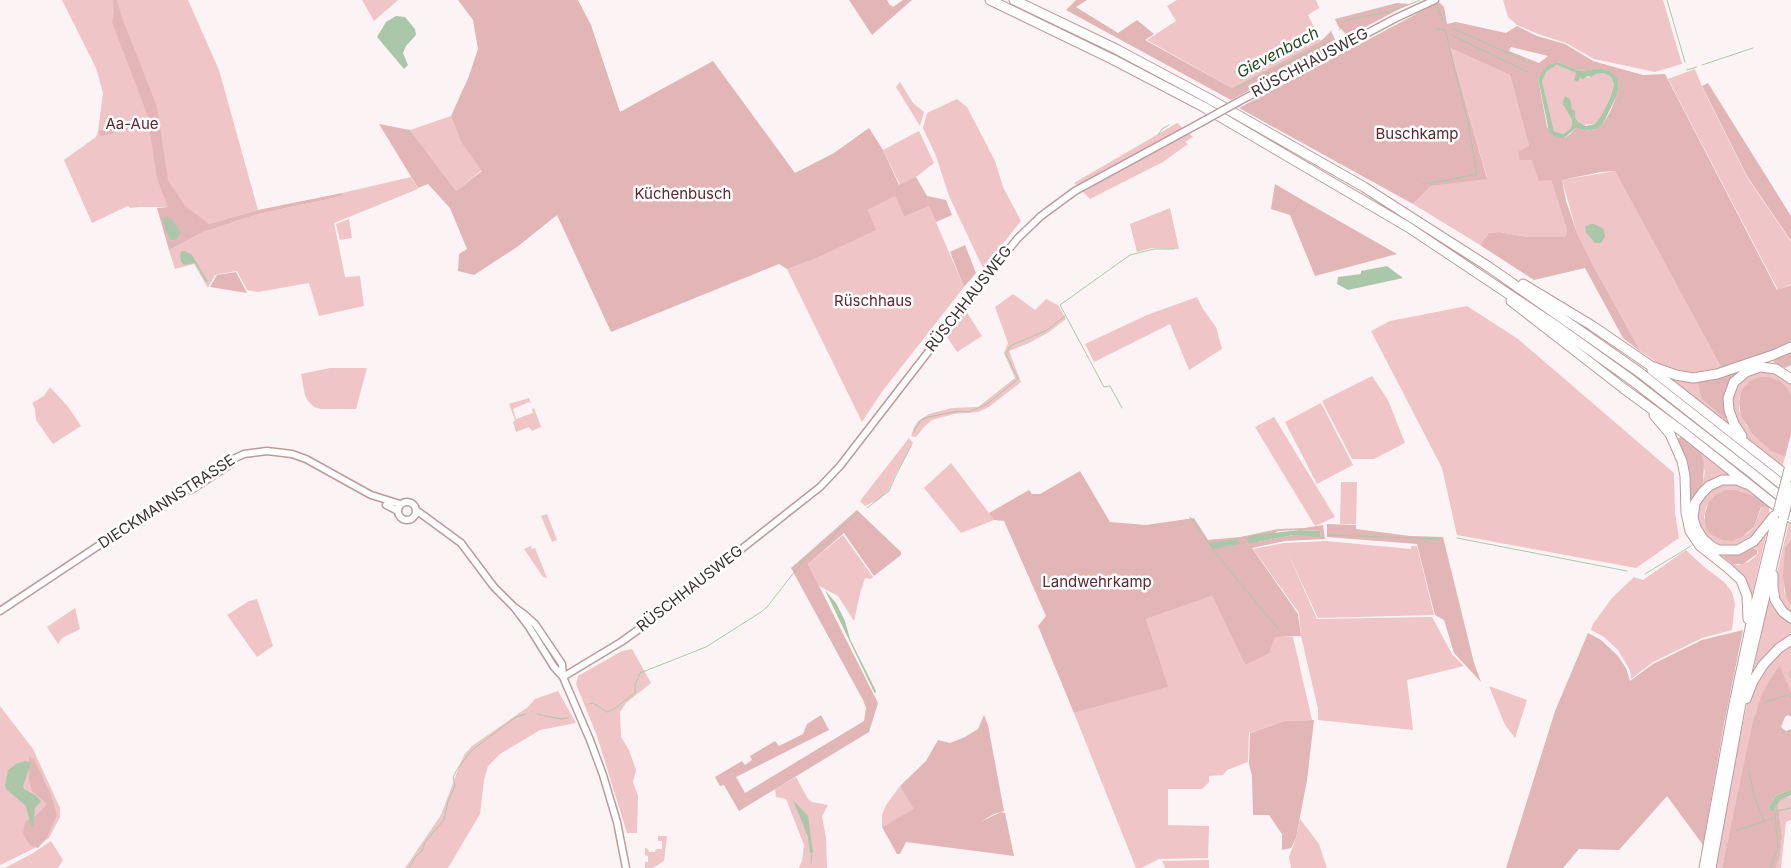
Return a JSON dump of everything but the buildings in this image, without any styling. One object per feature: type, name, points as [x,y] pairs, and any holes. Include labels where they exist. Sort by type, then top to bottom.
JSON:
[{"type":"highway","points":[[990,0],[1112,58],[1202,106],[1370,204],[1479,273],[1556,325],[1633,381],[1791,505]]},
{"type":"highway","points":[[1014,0],[1206,97],[1364,187],[1480,261],[1638,372],[1791,491]]},
{"type":"highway","points":[[1480,261],[1488,262],[1557,304],[1632,354],[1791,479]]},
{"type":"highway","points":[[1479,273],[1485,283],[1683,432],[1763,495],[1784,517]]},
{"type":"highway","points":[[1632,354],[1666,372],[1683,377],[1699,378],[1724,372],[1774,355],[1791,347]]},
{"type":"highway","points":[[1764,457],[1743,437],[1734,424],[1729,410],[1729,392],[1738,378],[1755,368],[1764,367],[1776,370],[1791,379]]},
{"type":"highway","points":[[1623,388],[1662,424],[1678,449],[1685,476],[1687,520],[1693,537],[1705,550],[1733,572],[1744,585],[1747,596],[1748,610],[1740,671],[1718,783],[1704,868]]},
{"type":"highway","points":[[1740,671],[1784,517],[1790,465]]},
{"type":"highway","points":[[1763,495],[1743,482],[1732,480],[1722,480],[1709,486],[1698,499],[1694,508],[1693,518],[1699,534],[1707,543],[1718,550],[1738,550],[1754,541],[1784,517]]},
{"type":"highway","points":[[1711,868],[1750,656],[1791,487]]},
{"type":"highway","points":[[1779,536],[1773,594],[1780,608],[1791,618]]},
{"type":"highway","points":[[1732,749],[1746,698],[1753,681],[1770,657],[1791,640]]},
{"type":"main road","name":"RÜSCHHAUSWEG","points":[[563,676],[611,648],[648,622],[820,487],[840,466],[988,274],[1018,238],[1040,216],[1075,191],[1396,18],[1435,0]]},
{"type":"main road","name":"DIECKMANNSTRASSE","points":[[0,611],[220,465],[244,454],[271,451],[292,454],[399,508]]},
{"type":"main road","name":"DIECKMANNSTRASSE","points":[[0,616],[225,468],[250,457],[273,455],[297,460],[361,495],[399,508]]},
{"type":"main road","name":"DIECKMANNSTRASSE","points":[[436,524],[412,518],[404,519],[399,516],[399,508],[405,502],[410,502],[416,510],[436,524],[461,543],[494,587],[525,615],[545,637],[562,664],[563,676],[603,775],[617,822],[626,868]]},
{"type":"main road","points":[[412,518],[416,510]]},
{"type":"green space","name":"Aa-Aue","points":[[62,0],[188,0],[219,70],[258,210],[209,224],[173,217],[167,207],[130,208],[128,206],[92,223],[64,160],[96,137],[103,93],[96,68]]},
{"type":"green space","name":"Aa-Aue","points":[[113,0],[117,0],[121,15],[157,107],[168,180],[185,206],[209,224],[258,210],[342,193],[342,196],[258,214],[203,232],[169,250],[157,208],[168,207],[157,178],[149,125],[101,136],[98,131],[149,119],[112,22],[114,13]]},
{"type":"green space","points":[[362,0],[398,0],[374,21]]},
{"type":"green space","name":"Küchenbusch","points":[[458,0],[578,0],[591,25],[620,112],[713,61],[795,173],[834,153],[869,128],[883,150],[899,185],[916,177],[927,196],[946,200],[952,215],[936,222],[929,206],[904,217],[895,196],[868,210],[876,230],[817,258],[787,269],[779,264],[611,332],[557,215],[517,247],[474,275],[458,271],[459,254],[467,249],[450,208],[428,184],[418,188],[379,124],[410,130],[456,191],[482,171],[461,142],[451,116],[469,76],[478,49],[473,20]]},
{"type":"green space","points":[[849,0],[887,0],[893,7],[903,0],[912,0],[872,35]]},
{"type":"green space","points":[[1076,0],[1087,0],[1076,7],[1118,33],[1137,20],[1154,34],[1145,40],[1232,88],[1321,41],[1331,31],[1337,44],[1231,100],[1066,10]]},
{"type":"green space","points":[[1177,0],[1316,0],[1319,8],[1308,15],[1321,41],[1232,88],[1147,40],[1176,21],[1167,6]]},
{"type":"green space","points":[[1503,0],[1663,0],[1682,64],[1655,72],[1594,59],[1566,43],[1517,25],[1508,17]]},
{"type":"green space","name":"Buschkamp","points":[[1439,2],[1444,7],[1447,24],[1456,22],[1506,33],[1517,26],[1537,36],[1565,44],[1593,61],[1643,75],[1665,74],[1777,290],[1791,285],[1791,341],[1767,353],[1722,369],[1615,171],[1562,180],[1566,201],[1577,233],[1641,352],[1623,338],[1585,268],[1534,280],[1480,245],[1489,233],[1499,232],[1528,237],[1563,237],[1566,236],[1567,230],[1551,180],[1539,181],[1532,160],[1520,160],[1518,152],[1529,146],[1510,75],[1450,48],[1487,179],[1431,186],[1413,204],[1239,108]],"holes":[[[1511,47],[1548,56],[1539,63],[1509,51]],[[1558,62],[1580,71],[1601,68],[1619,82],[1617,95],[1610,112],[1603,124],[1597,129],[1585,131],[1576,128],[1564,138],[1558,138],[1547,127],[1538,78],[1542,71]]]},
{"type":"green space","points":[[1397,3],[1409,4],[1352,34],[1346,34],[1338,26],[1335,19]]},
{"type":"green space","points":[[1450,48],[1510,75],[1529,146],[1520,160],[1532,159],[1551,180],[1567,230],[1566,236],[1528,237],[1499,232],[1489,233],[1480,245],[1413,204],[1431,186],[1487,178]]},
{"type":"green space","points":[[1557,65],[1577,73],[1578,81],[1580,78],[1603,73],[1611,77],[1614,85],[1610,98],[1603,114],[1595,124],[1582,125],[1578,122],[1572,109],[1562,103],[1572,120],[1572,125],[1563,134],[1554,131],[1542,81],[1547,71]]},
{"type":"green space","points":[[1695,69],[1747,177],[1791,242],[1791,284],[1778,290],[1668,79]]},
{"type":"green space","points":[[900,82],[913,103],[924,112],[920,126],[896,87]]},
{"type":"green space","points":[[1708,83],[1791,216],[1791,241],[1747,176],[1702,86]]},
{"type":"green space","points":[[957,99],[967,107],[995,161],[1003,187],[1021,221],[983,268],[949,196],[936,156],[923,128],[927,113]]},
{"type":"green space","points":[[451,116],[461,142],[482,170],[456,191],[410,130]]},
{"type":"green space","points":[[1177,123],[1193,137],[1185,142],[1188,144],[1163,162],[1090,199],[1074,183]]},
{"type":"green space","points":[[919,131],[934,163],[916,177],[900,185],[883,150]]},
{"type":"green space","points":[[1615,171],[1722,369],[1699,373],[1679,372],[1659,364],[1641,352],[1595,269],[1577,233],[1562,180]]},
{"type":"green space","points":[[411,177],[418,189],[334,223],[345,277],[360,276],[364,306],[319,316],[309,283],[258,292],[247,290],[237,271],[215,275],[208,288],[194,264],[175,269],[169,250],[203,232],[258,214],[342,196],[342,193]]},
{"type":"green space","points":[[1275,184],[1397,254],[1315,276],[1290,215],[1271,209]]},
{"type":"green space","name":"Rüschhaus","points":[[895,196],[904,217],[929,206],[964,287],[881,393],[862,422],[787,269],[817,258],[875,230],[868,210]]},
{"type":"green space","points":[[1170,208],[1179,249],[1152,248],[1137,252],[1130,224]]},
{"type":"green space","points":[[349,219],[352,238],[340,240],[336,224]]},
{"type":"green space","points":[[965,245],[976,273],[964,287],[950,252]]},
{"type":"green space","points":[[236,272],[247,293],[210,287],[217,275]]},
{"type":"green space","points":[[1013,294],[1035,310],[1046,299],[1058,305],[1066,319],[1049,332],[1009,351],[1021,382],[989,407],[978,412],[954,414],[932,420],[916,437],[911,436],[918,421],[929,414],[952,408],[978,407],[1015,378],[1004,353],[1008,343],[995,307]]},
{"type":"green space","points":[[1197,297],[1216,327],[1222,349],[1189,370],[1170,324],[1094,362],[1085,344],[1147,315]]},
{"type":"green space","points":[[1467,306],[1518,339],[1674,473],[1675,513],[1679,538],[1636,568],[1457,535],[1442,468],[1371,331],[1390,321]]},
{"type":"green space","points":[[966,311],[982,336],[957,352],[947,337]]},
{"type":"green space","points":[[1791,349],[1791,365],[1785,368],[1773,362],[1776,356]]},
{"type":"green space","points":[[330,368],[367,368],[356,409],[321,409],[314,407],[308,401],[301,374]]},
{"type":"green space","points":[[1740,369],[1742,372],[1736,377],[1727,418],[1724,419],[1702,399],[1697,379]]},
{"type":"green space","points":[[1761,371],[1777,373],[1787,380],[1791,385],[1791,397],[1786,388],[1774,378],[1760,377],[1747,384],[1739,399],[1739,410],[1746,425],[1763,444],[1771,451],[1785,457],[1782,467],[1746,437],[1738,427],[1731,404],[1734,388],[1744,377]]},
{"type":"green space","points":[[1662,373],[1697,379],[1704,401],[1724,419],[1727,418],[1730,426]]},
{"type":"green space","points":[[1372,376],[1388,400],[1405,443],[1374,459],[1352,459],[1322,401]]},
{"type":"green space","points":[[1760,377],[1770,377],[1780,381],[1787,388],[1791,396],[1791,434],[1785,457],[1771,451],[1763,444],[1752,433],[1741,416],[1739,402],[1742,390],[1750,381]]},
{"type":"green space","points":[[50,387],[69,408],[81,426],[53,444],[36,420],[35,409],[32,403],[44,396]]},
{"type":"green space","points":[[529,398],[531,404],[529,402],[513,409],[516,419],[533,413],[532,409],[534,408],[541,427],[532,431],[529,427],[516,432],[513,422],[515,420],[509,404]]},
{"type":"green space","points":[[1321,403],[1353,465],[1317,484],[1285,422]]},
{"type":"green space","points":[[1274,417],[1335,517],[1315,526],[1255,427]]},
{"type":"green space","points":[[1685,437],[1699,448],[1704,464],[1701,490],[1693,498],[1688,497],[1675,440]]},
{"type":"green space","points":[[909,438],[913,443],[888,491],[878,500],[865,506],[860,501]]},
{"type":"green space","points":[[1699,448],[1736,477],[1701,490],[1705,472]]},
{"type":"green space","points":[[951,463],[994,520],[961,533],[924,488]]},
{"type":"green space","name":"Landwehrkamp","points":[[1080,471],[1110,522],[1146,525],[1194,518],[1208,540],[1240,537],[1278,529],[1323,525],[1325,539],[1285,541],[1252,548],[1298,614],[1301,636],[1275,637],[1269,653],[1245,665],[1212,596],[1146,619],[1168,687],[1074,713],[1038,626],[1046,616],[1004,521],[994,520],[989,513],[1029,490],[1032,494],[1040,494]],"holes":[[[1278,531],[1320,531],[1321,536],[1294,535],[1257,542]]]},
{"type":"green space","points":[[1341,482],[1357,482],[1356,524],[1340,524]]},
{"type":"green space","points":[[1733,483],[1745,487],[1765,503],[1740,491],[1721,492],[1713,497],[1706,507],[1704,518],[1723,540],[1736,540],[1748,533],[1754,527],[1762,506],[1769,509],[1769,514],[1759,532],[1741,546],[1720,547],[1707,539],[1697,522],[1697,508],[1705,493],[1718,484]]},
{"type":"green space","points":[[1726,490],[1736,490],[1748,494],[1760,499],[1770,507],[1769,509],[1765,506],[1761,507],[1754,527],[1742,537],[1733,541],[1723,540],[1712,535],[1707,530],[1705,522],[1708,503],[1715,495]]},
{"type":"green space","points":[[1697,495],[1693,502],[1691,514],[1696,534],[1707,546],[1717,552],[1726,554],[1724,558],[1726,561],[1738,565],[1748,562],[1758,553],[1757,549],[1749,548],[1767,531],[1751,599],[1748,587],[1742,578],[1706,549],[1692,531],[1688,511],[1688,497],[1693,498]]},
{"type":"green space","points":[[857,510],[901,552],[901,555],[874,576],[844,533],[808,564],[878,703],[869,732],[739,811],[724,785],[720,786],[715,777],[742,761],[745,765],[752,760],[750,756],[775,741],[779,746],[803,734],[807,724],[821,715],[829,730],[736,777],[745,793],[864,721],[866,708],[863,700],[791,568]]},
{"type":"green space","points":[[547,514],[557,540],[552,542],[541,516]]},
{"type":"green space","points":[[1789,522],[1791,524],[1791,539],[1788,543],[1784,591],[1791,605],[1791,614],[1784,608],[1777,595],[1776,577]]},
{"type":"green space","points":[[1327,524],[1356,525],[1356,529],[1410,536],[1443,537],[1474,663],[1481,682],[1454,653],[1444,620],[1435,615],[1417,544],[1327,537]]},
{"type":"green space","points":[[843,535],[873,577],[870,579],[865,578],[854,621],[838,596],[819,586],[808,564]]},
{"type":"green space","points":[[1791,539],[1791,605],[1786,597],[1783,576],[1785,548]]},
{"type":"green space","points":[[1326,541],[1411,549],[1411,546],[1417,546],[1434,615],[1318,618],[1287,551],[1317,619],[1432,617],[1452,654],[1464,666],[1407,680],[1413,730],[1318,720],[1318,709],[1301,636],[1299,613],[1253,549],[1284,543]]},
{"type":"green space","points":[[531,546],[532,549],[535,548],[547,578],[543,577],[524,549]]},
{"type":"green space","points":[[1753,548],[1757,550],[1757,554],[1743,564],[1733,564],[1724,558],[1726,554]]},
{"type":"green space","points":[[1686,550],[1724,582],[1732,592],[1735,604],[1732,630],[1702,638],[1653,662],[1631,679],[1630,670],[1618,650],[1604,637],[1591,630],[1593,624],[1612,598],[1634,577],[1643,580]]},
{"type":"green space","points":[[1770,595],[1791,620],[1791,638],[1752,677]]},
{"type":"green space","points":[[1212,596],[1245,665],[1275,637],[1293,637],[1312,720],[1285,721],[1249,733],[1248,762],[1227,770],[1223,775],[1209,776],[1209,782],[1202,789],[1168,789],[1168,825],[1209,826],[1208,858],[1159,859],[1141,868],[1136,868],[1074,713],[1167,687],[1146,619]]},
{"type":"green space","points":[[257,599],[273,646],[257,657],[227,615],[249,601]]},
{"type":"green space","points":[[75,608],[80,629],[62,638],[58,644],[47,627]]},
{"type":"green space","points":[[1743,630],[1703,845],[1667,796],[1619,850],[1579,849],[1563,868],[1506,868],[1555,711],[1588,633],[1601,640],[1618,656],[1626,668],[1630,681],[1653,664],[1702,640]]},
{"type":"green space","points":[[1791,644],[1791,692],[1780,667],[1764,690],[1756,711],[1722,868],[1716,868],[1748,700],[1760,676],[1777,655]]},
{"type":"green space","points":[[632,649],[651,683],[626,703],[620,712],[621,737],[629,750],[636,770],[633,782],[638,796],[637,833],[627,833],[597,736],[576,684],[578,676],[622,651]]},
{"type":"green space","points":[[1780,666],[1791,692],[1791,717],[1788,715],[1785,717],[1781,727],[1786,731],[1791,729],[1791,789],[1776,796],[1770,805],[1775,809],[1780,800],[1791,795],[1778,805],[1782,837],[1780,856],[1776,868],[1722,868],[1753,721],[1762,693]]},
{"type":"green space","points":[[1489,686],[1527,700],[1515,738],[1505,725]]},
{"type":"green space","points":[[558,691],[576,723],[540,730],[500,754],[488,766],[484,780],[480,814],[448,868],[405,868],[441,815],[464,755],[472,746],[528,707],[535,699]]},
{"type":"green space","points":[[0,706],[33,749],[60,808],[60,817],[49,838],[35,848],[0,865]]},
{"type":"green space","points":[[984,715],[988,725],[1004,811],[994,814],[980,822],[1001,812],[1005,813],[1014,856],[906,842],[900,854],[897,854],[882,827],[914,809],[900,786],[926,761],[938,740],[950,743],[965,737],[978,729]]},
{"type":"green space","points":[[1314,720],[1307,780],[1296,838],[1291,848],[1282,850],[1282,834],[1269,815],[1253,815],[1252,776],[1249,764],[1250,733],[1285,721]]},
{"type":"green space","points":[[29,757],[34,759],[51,795],[57,815],[47,837],[38,848],[30,845],[23,834],[25,822],[37,815],[47,804],[32,791],[29,779]]},
{"type":"green space","points":[[796,777],[808,799],[812,802],[828,805],[822,816],[826,838],[827,868],[799,868],[804,845],[786,799],[776,797],[775,789]]},
{"type":"green space","points":[[900,786],[915,809],[882,827],[882,815],[886,805]]},
{"type":"green space","points":[[1791,796],[1791,820],[1786,822],[1781,868],[1776,868],[1780,856],[1782,837],[1778,805],[1783,799]]},
{"type":"green space","points":[[1300,819],[1319,844],[1327,868],[1291,868],[1289,857]]},
{"type":"green space","points":[[658,836],[667,836],[664,861],[653,868],[645,868],[648,856],[645,855],[645,848],[649,852],[662,849],[662,841],[658,841]]},
{"type":"green space","points":[[51,841],[63,860],[58,868],[5,868],[33,853]]},
{"type":"green space","points":[[1209,860],[1209,868],[1165,868],[1162,861]]},
{"type":"shaded area","points":[[396,16],[405,17],[415,29],[416,35],[406,46],[403,53],[408,65],[404,69],[377,37],[386,22]]},
{"type":"shaded area","points":[[1558,62],[1580,71],[1601,68],[1615,75],[1619,83],[1617,95],[1603,124],[1597,129],[1585,131],[1576,128],[1564,138],[1558,138],[1549,132],[1538,78],[1548,66]],"holes":[[[1557,65],[1576,73],[1574,80],[1578,82],[1580,78],[1583,79],[1603,73],[1611,77],[1614,85],[1603,113],[1595,124],[1586,126],[1578,122],[1570,99],[1565,96],[1562,103],[1572,120],[1572,125],[1563,134],[1554,131],[1542,81],[1547,71]]]},
{"type":"shaded area","points":[[165,216],[172,220],[181,233],[175,240],[171,240],[165,228],[163,219]]},
{"type":"shaded area","points":[[1590,224],[1604,229],[1605,237],[1601,243],[1595,243],[1586,233],[1585,227]]},
{"type":"shaded area","points":[[182,251],[192,255],[208,282],[206,282],[195,263],[184,265],[180,254]]},
{"type":"shaded area","points":[[1387,266],[1403,278],[1348,290],[1337,284],[1338,277],[1361,274],[1361,271]]},
{"type":"shaded area","points":[[1300,530],[1320,531],[1321,537],[1294,535],[1249,543],[1247,540],[1248,537],[1254,535]]},
{"type":"shaded area","points":[[1237,539],[1240,544],[1213,549],[1208,543]]},
{"type":"shaded area","points":[[825,590],[836,603],[845,621],[850,639],[876,691],[875,694]]},
{"type":"shaded area","points":[[25,761],[30,762],[30,766],[23,786],[24,789],[41,801],[35,808],[33,826],[31,826],[26,806],[6,789],[5,785],[8,770],[16,764]]},
{"type":"shaded area","points":[[1791,789],[1791,795],[1780,800],[1774,811],[1770,811],[1770,805],[1776,796]]},
{"type":"shaded area","points":[[793,800],[808,816],[813,853],[810,853],[808,837]]},
{"type":"waterway","name":"Gievenbach","points":[[1339,30],[1346,20],[1393,11],[1420,0]]},
{"type":"waterway","name":"Gievenbach","points":[[1667,0],[1685,62]]},
{"type":"waterway","points":[[1416,13],[1435,4],[1442,20]]},
{"type":"waterway","points":[[1422,184],[1477,174],[1468,123],[1445,30],[1436,29]]},
{"type":"waterway","points":[[1454,29],[1533,64]]},
{"type":"waterway","points":[[1451,35],[1528,72]]},
{"type":"waterway","name":"Gievenbach","points":[[1236,88],[1328,43],[1331,37]]},
{"type":"waterway","name":"Gievenbach","points":[[1702,65],[1753,48]]},
{"type":"waterway","name":"Gievenbach","points":[[1687,69],[1697,67]]},
{"type":"waterway","name":"Gievenbach","points":[[1158,135],[1162,129],[1169,125]]},
{"type":"waterway","name":"Gievenbach","points":[[1122,408],[1110,386],[1104,387],[1060,305],[1130,255],[1154,249],[1174,249]]},
{"type":"waterway","name":"Gievenbach","points":[[914,431],[921,420],[928,417],[959,411],[969,412],[987,404],[1018,379],[1006,354],[1010,346],[1047,330],[1065,316]]},
{"type":"waterway","name":"Gievenbach","points":[[867,508],[889,491],[911,446]]},
{"type":"waterway","name":"Gievenbach","points":[[589,704],[593,703],[607,712],[614,709],[635,693],[635,685],[640,673],[706,647],[761,612],[806,557],[821,545],[827,544],[841,527],[858,513]]},
{"type":"waterway","points":[[1190,517],[1218,556],[1278,629]]},
{"type":"waterway","points":[[1328,535],[1439,539]]},
{"type":"waterway","points":[[1457,538],[1627,571]]},
{"type":"waterway","points":[[1645,574],[1691,546]]},
{"type":"waterway","points":[[1791,670],[1789,673],[1791,678]]},
{"type":"waterway","points":[[1766,702],[1788,695],[1791,697]]},
{"type":"waterway","name":"Gievenbach","points":[[409,868],[416,856],[422,851],[425,842],[444,820],[448,801],[455,786],[453,777],[458,768],[472,750],[516,717],[526,714]]},
{"type":"waterway","name":"Gievenbach","points":[[537,714],[560,719],[568,718]]},
{"type":"waterway","points":[[1749,771],[1754,796],[1764,822]]},
{"type":"waterway","points":[[1770,868],[1778,847],[1775,815],[1777,811],[1791,808]]},
{"type":"waterway","points":[[1737,830],[1774,818]]},
{"type":"waterway","points":[[811,863],[812,854]]}]
